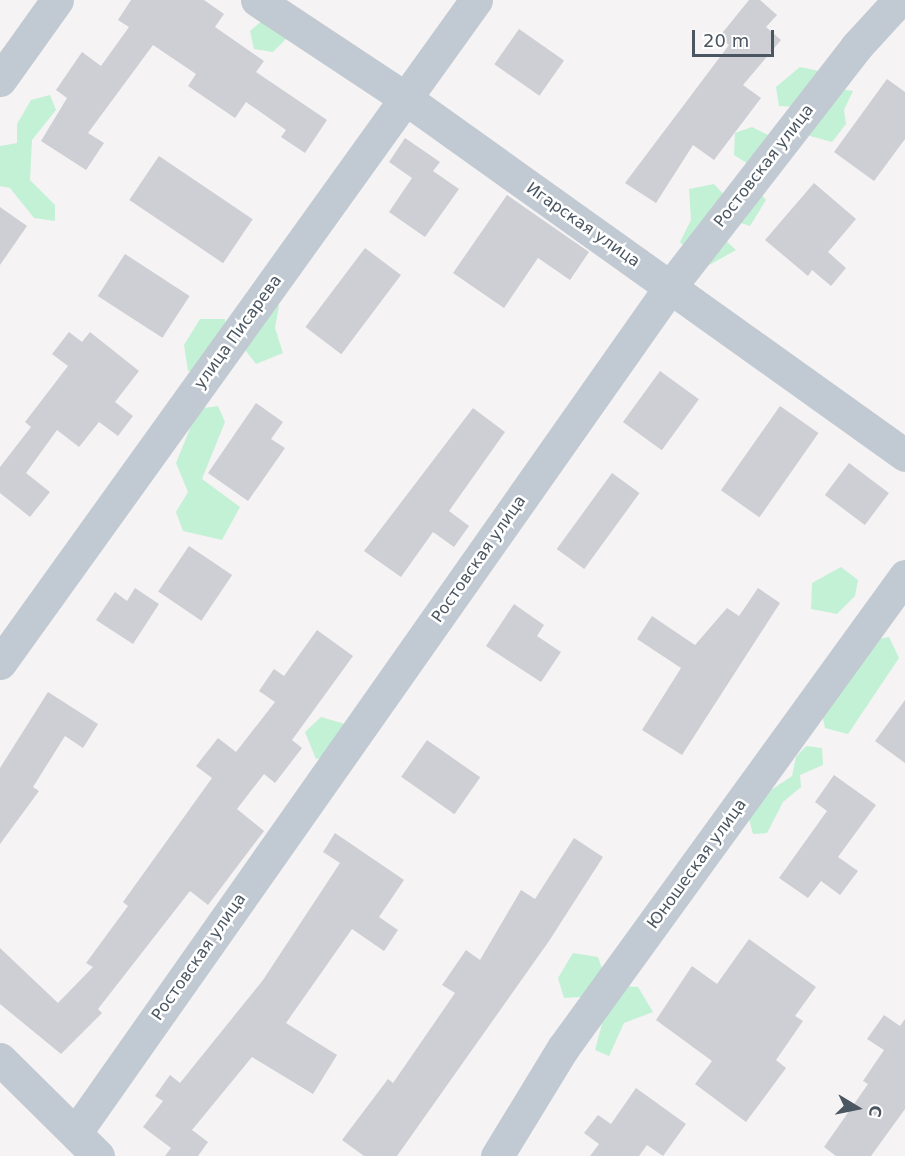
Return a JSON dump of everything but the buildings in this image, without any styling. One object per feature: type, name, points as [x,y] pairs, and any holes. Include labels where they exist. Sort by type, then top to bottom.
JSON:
[{"type":"street","points":[[0,80],[57,0]]},
{"type":"street","name":"Игарская улица","points":[[257,0],[405,98],[905,455]]},
{"type":"street","name":"улица Писарева","points":[[0,663],[476,0]]},
{"type":"street","name":"Ростовская улица","points":[[76,1132],[670,287],[856,47],[899,0]]},
{"type":"street","name":"Юношеская улица","points":[[497,1156],[563,1048],[905,576]]},
{"type":"street","points":[[0,1059],[98,1156]]},
{"type":"green space","points":[[264,19],[287,38],[273,52],[254,49],[250,31]]},
{"type":"green space","points":[[800,67],[819,71],[799,107],[779,106],[776,87]]},
{"type":"green space","points":[[839,89],[853,91],[844,110],[846,124],[832,142],[810,136],[808,121]]},
{"type":"green space","points":[[50,95],[56,110],[32,140],[30,180],[55,205],[55,221],[34,218],[10,188],[0,186],[0,146],[17,143],[17,124],[31,100]]},
{"type":"green space","points":[[752,127],[768,135],[750,165],[734,155],[735,133]]},
{"type":"green space","points":[[714,184],[725,196],[755,187],[766,200],[750,226],[718,215],[711,227],[736,250],[704,268],[680,242],[691,220],[689,189]]},
{"type":"green space","points":[[271,295],[279,306],[275,328],[283,353],[256,364],[242,346]]},
{"type":"green space","points":[[200,319],[225,319],[226,334],[207,368],[188,371],[184,345]]},
{"type":"green space","points":[[218,406],[225,422],[202,479],[240,507],[222,540],[183,531],[176,512],[188,492],[176,463],[198,409]]},
{"type":"green space","points":[[841,567],[858,580],[855,596],[837,614],[811,609],[812,583]]},
{"type":"green space","points":[[889,637],[899,658],[848,734],[825,728],[821,710],[868,641]]},
{"type":"green space","points":[[321,717],[345,724],[348,751],[316,759],[305,732]]},
{"type":"green space","points":[[806,746],[822,748],[823,765],[800,775],[801,787],[783,802],[767,833],[753,834],[748,815],[759,798],[792,776],[796,757]]},
{"type":"green space","points":[[573,953],[598,957],[604,974],[595,996],[564,998],[558,978]]},
{"type":"green space","points":[[623,986],[638,987],[653,1012],[624,1023],[609,1056],[595,1050],[606,1009]]}]
